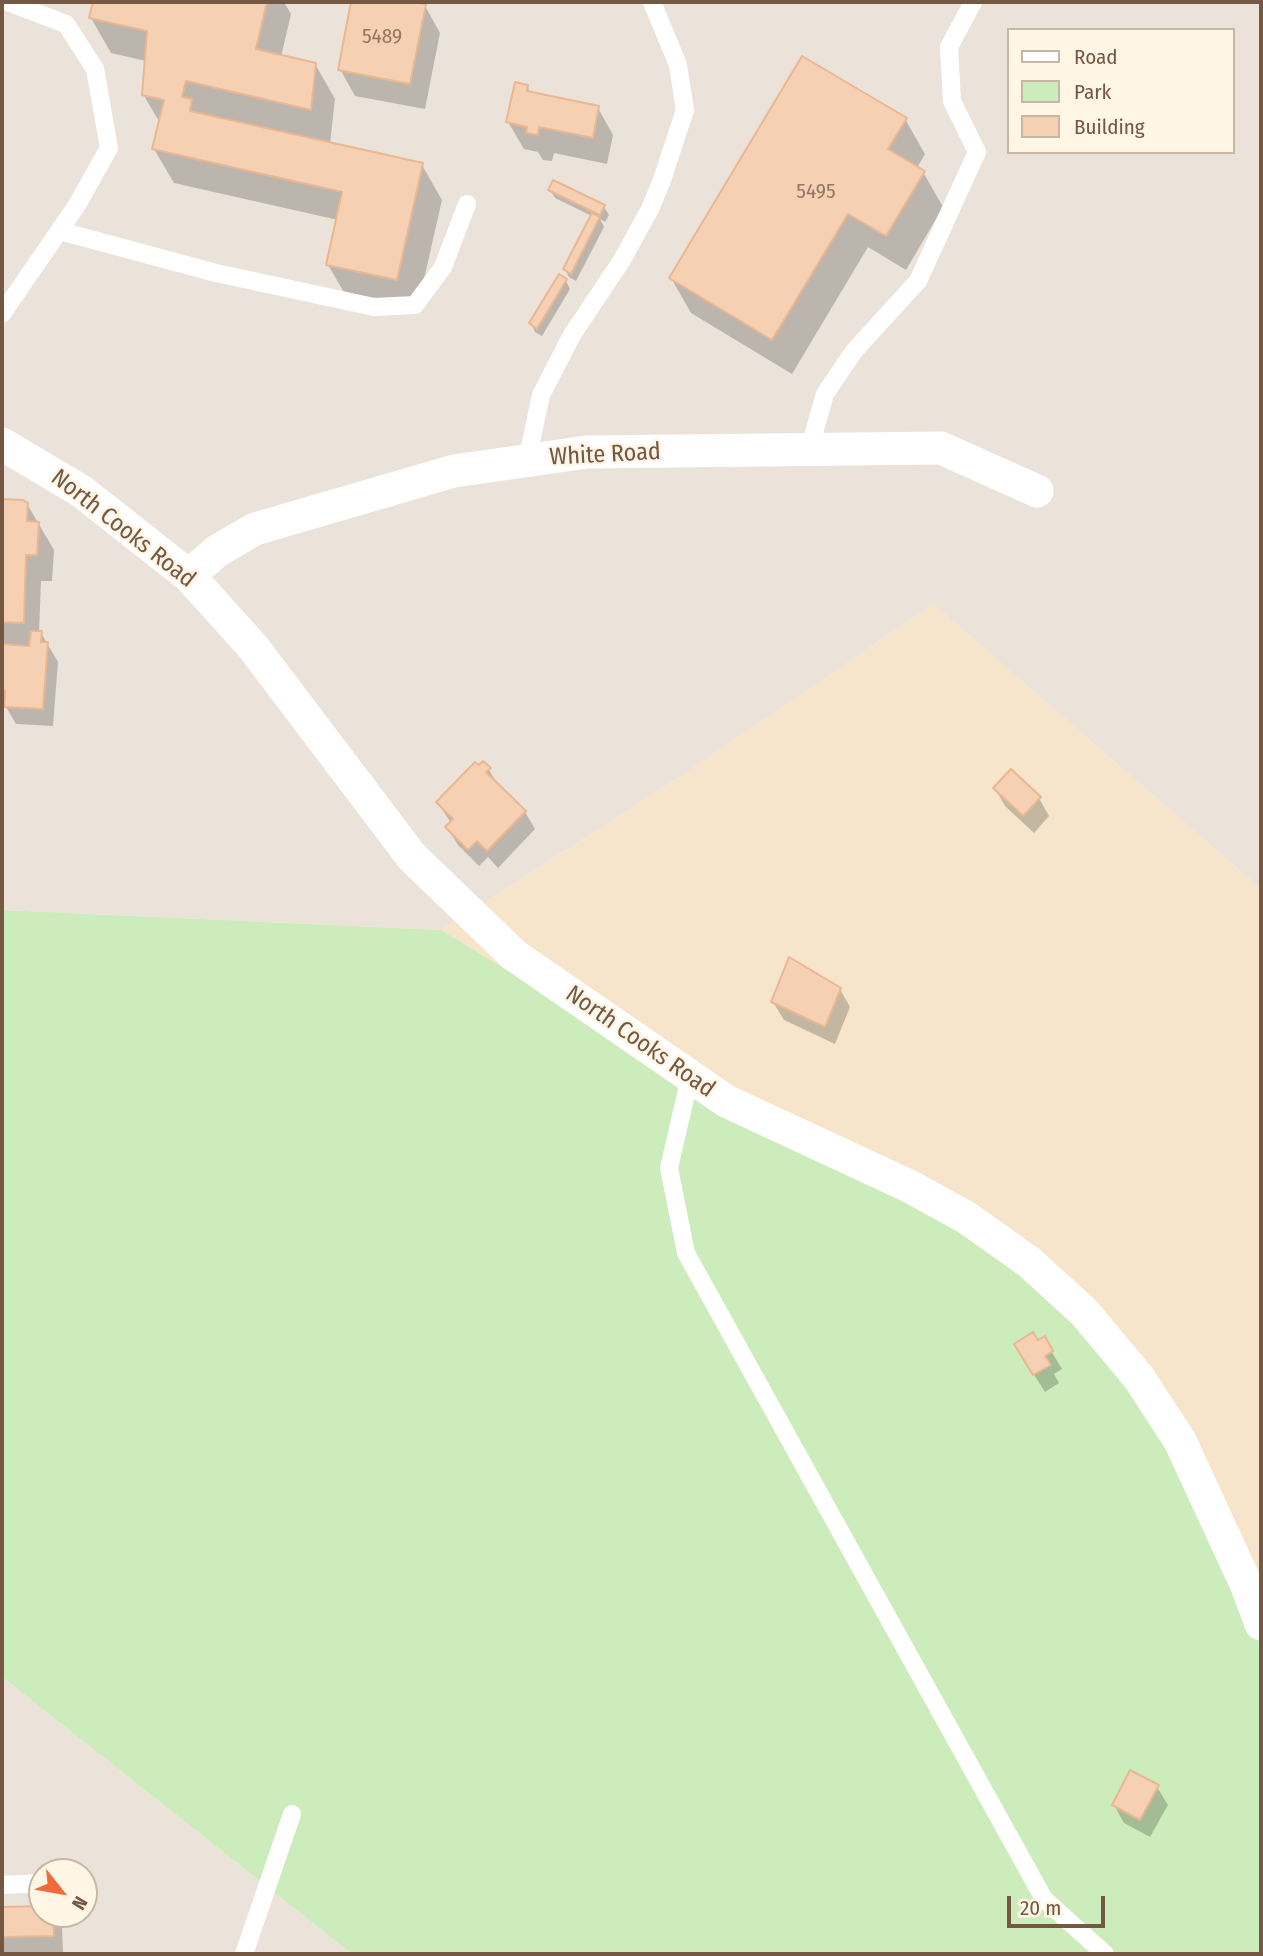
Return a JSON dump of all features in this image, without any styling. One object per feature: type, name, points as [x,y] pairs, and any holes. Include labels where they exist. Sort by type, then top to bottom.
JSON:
[{"type":"street","name":"North Cooks Road","points":[[2,444],[81,491],[189,576],[253,647],[412,857],[514,956],[726,1101],[911,1187],[967,1218],[1029,1262],[1084,1312],[1139,1378],[1180,1441],[1247,1586],[1261,1624]]},
{"type":"street","name":"White Road","points":[[189,576],[217,551],[255,529],[454,471],[587,452],[941,448],[1037,491]]},
{"type":"lane","points":[[2,314],[78,205],[109,148],[95,69],[66,23],[10,2]]},
{"type":"lane","points":[[527,461],[541,395],[572,335],[622,260],[650,209],[685,110],[678,65],[652,2]]},
{"type":"lane","points":[[809,450],[825,394],[854,351],[918,281],[977,152],[952,101],[949,47],[973,2]]},
{"type":"lane","points":[[60,231],[216,273],[374,307],[415,305],[443,267],[467,204]]},
{"type":"lane","points":[[690,1077],[669,1168],[686,1253],[1044,1899],[1105,1954]]},
{"type":"lane","points":[[244,1954],[292,1814]]},
{"type":"lane","points":[[2,1885],[28,1883]]},
{"type":"shaded area","points":[[2,2],[1261,2],[1261,889],[933,604],[683,775],[441,930],[2,910]]},
{"type":"shaded area","points":[[933,604],[1261,889],[1261,1602],[664,1066],[441,930],[683,775]]},
{"type":"shaded area","points":[[2,1677],[352,1954],[2,1954]]},
{"type":"green space","points":[[2,910],[441,930],[665,1066],[981,1224],[1104,1346],[1261,1602],[1261,1954],[352,1954],[2,1677]]},
{"type":"building","points":[[93,2],[267,2],[256,49],[316,63],[311,110],[186,81],[182,97],[192,99],[190,111],[423,163],[397,280],[326,265],[342,192],[152,149],[164,100],[142,95],[147,31],[89,18]]},
{"type":"building","points":[[351,2],[426,4],[410,84],[338,70]]},
{"type":"building","points":[[802,56],[907,118],[888,149],[925,171],[886,236],[848,214],[772,340],[669,278]]},
{"type":"building","points":[[515,82],[528,85],[527,91],[599,106],[593,138],[539,127],[538,135],[526,133],[527,127],[506,122]]},
{"type":"building","points":[[553,180],[605,205],[600,215],[548,190]]},
{"type":"building","points":[[592,213],[600,217],[571,274],[563,269]]},
{"type":"building","points":[[559,274],[567,279],[537,329],[529,323]]},
{"type":"building","points":[[2,499],[23,500],[28,503],[27,521],[39,522],[37,555],[26,555],[24,623],[2,622]]},
{"type":"building","points":[[31,631],[42,631],[41,642],[48,642],[43,709],[4,707],[2,644],[29,646]]},
{"type":"building","points":[[483,761],[491,768],[486,772],[526,811],[487,851],[477,841],[468,850],[445,827],[453,819],[436,802],[475,762],[479,765]]},
{"type":"building","points":[[1011,769],[1041,797],[1023,816],[993,788]]},
{"type":"building","points":[[789,957],[841,988],[825,1027],[771,1002]]},
{"type":"building","points":[[1033,1332],[1038,1340],[1045,1336],[1053,1351],[1045,1356],[1051,1365],[1033,1375],[1014,1344]]},
{"type":"building","points":[[1130,1770],[1159,1785],[1140,1820],[1112,1805]]},
{"type":"building","points":[[28,1906],[28,1928],[54,1928],[54,1936],[2,1937],[2,1907]]}]
